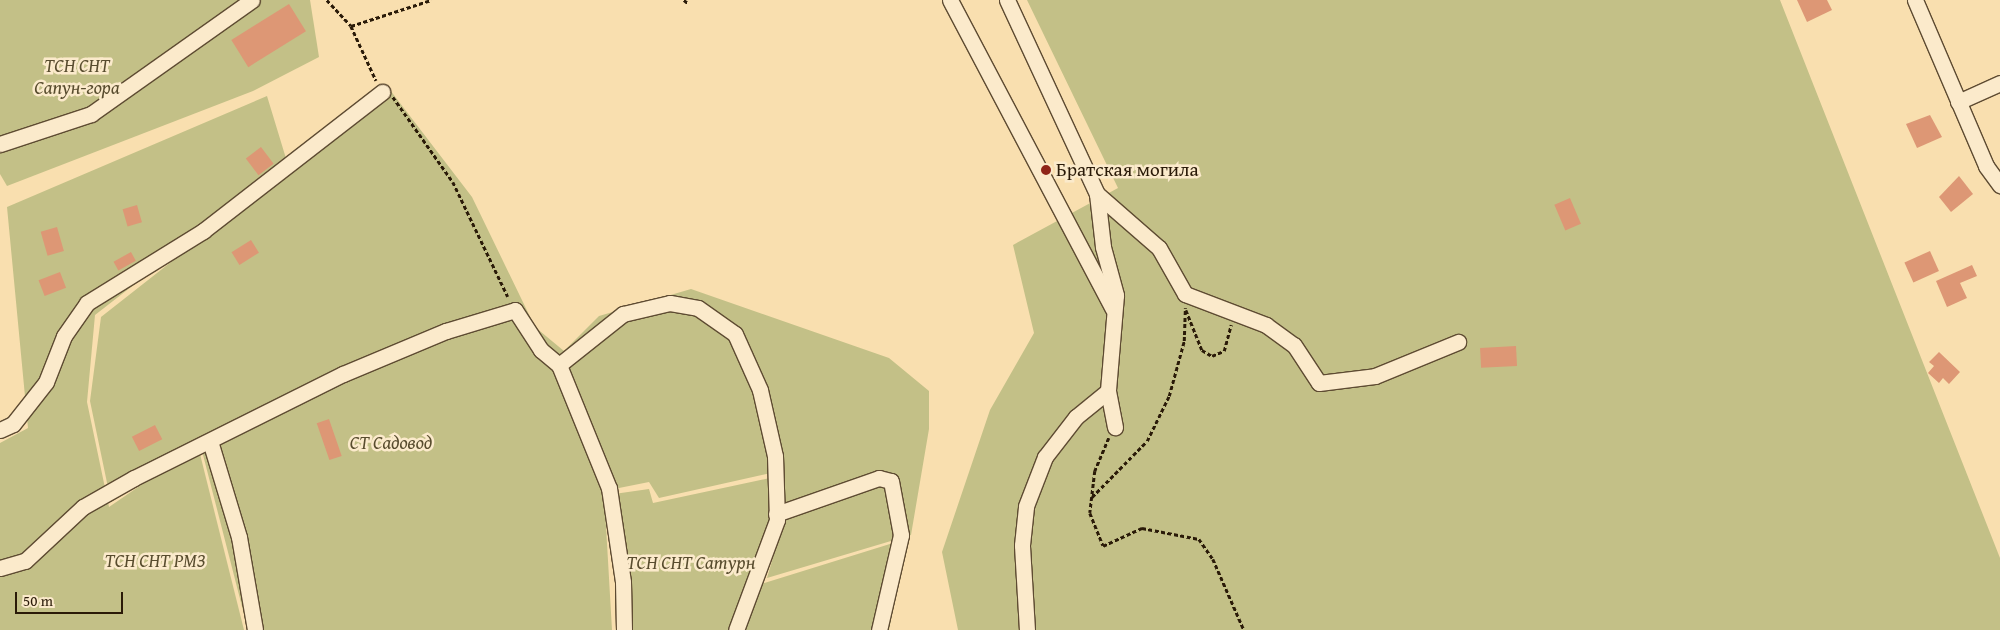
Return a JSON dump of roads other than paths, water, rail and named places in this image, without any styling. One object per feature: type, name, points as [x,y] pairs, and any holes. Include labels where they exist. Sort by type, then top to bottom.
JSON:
[{"type":"street","points":[[0,144],[91,114],[252,0]]},
{"type":"street","points":[[950,0],[1116,314]]},
{"type":"street","points":[[1007,0],[1096,194],[1116,314],[1108,390],[1116,427]]},
{"type":"street","points":[[1915,0],[1986,166],[2000,185]]},
{"type":"street","points":[[1958,102],[2000,83]]},
{"type":"street","points":[[0,430],[13,424],[46,382],[64,336],[87,303],[203,231],[382,92]]},
{"type":"street","points":[[1096,194],[1159,248],[1185,300],[1236,311],[1294,345],[1319,383],[1375,376],[1458,342]]},
{"type":"street","points":[[559,365],[623,314],[670,303],[698,308],[734,334],[760,390],[775,456],[776,514],[736,630]]},
{"type":"street","points":[[0,568],[25,562],[83,507],[343,374],[446,331],[514,310],[541,350],[559,365],[609,488],[623,582],[624,630]]},
{"type":"street","points":[[1027,630],[1022,545],[1026,506],[1045,457],[1076,417],[1108,390]]},
{"type":"street","points":[[210,441],[239,537],[255,630]]},
{"type":"street","points":[[776,514],[879,478],[891,481],[902,535],[878,630]]},
{"type":"place","name":"Братская могила","points":[[1046,170]]},
{"type":"park label","name":"ТСН СНТ Сапун-гора","points":[[77,77]]},
{"type":"park label","name":"СТ Садовод","points":[[391,443]]},
{"type":"park label","name":"ТСН СНТ РМЗ","points":[[155,561]]},
{"type":"park label","name":"ТСН СНТ Сатурн","points":[[691,563]]}]
